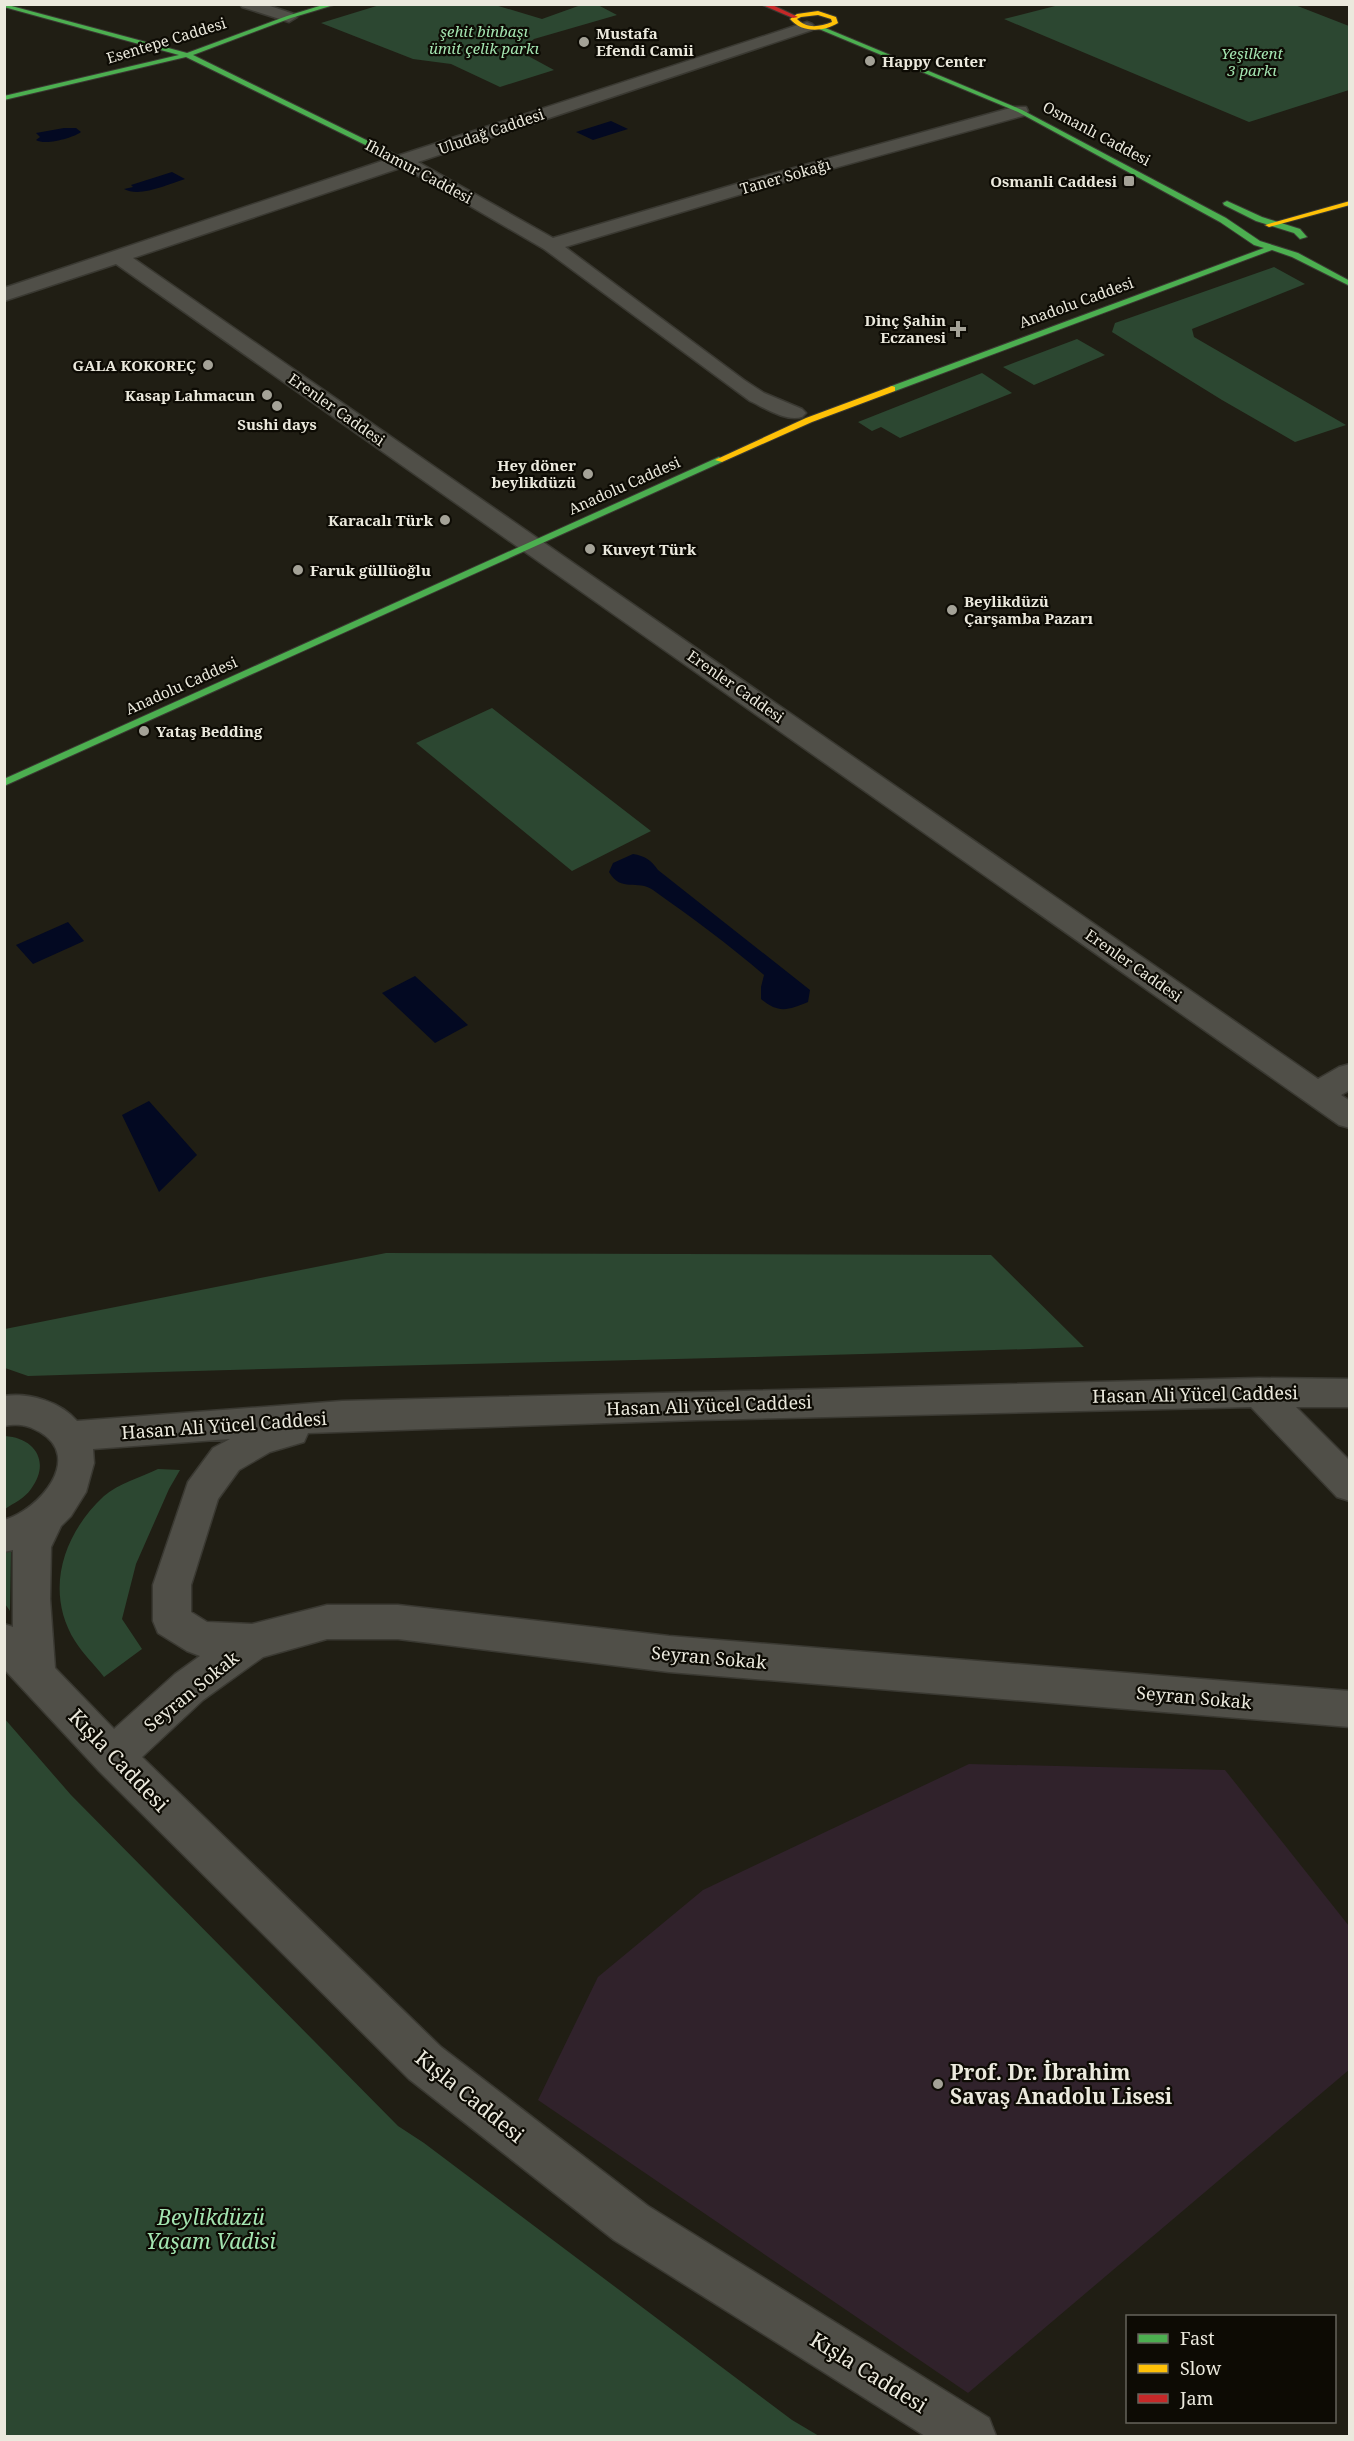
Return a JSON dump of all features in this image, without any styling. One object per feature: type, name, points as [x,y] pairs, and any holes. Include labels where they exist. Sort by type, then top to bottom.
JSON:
[{"type":"main road","name":"Esentepe Caddesi","points":[[4,98],[187,54],[289,17],[334,4]]},
{"type":"main road","name":"Osmanlı Caddesi","points":[[763,4],[815,16],[1061,117]]},
{"type":"main road","name":"Ihlamur Caddesi","points":[[4,5],[187,54],[403,160]]},
{"type":"main road","name":"Uludağ Caddesi","points":[[815,16],[846,7]]},
{"type":"main road","name":"Osmanlı Caddesi","points":[[815,16],[1020,111],[1182,197],[1251,238],[1274,249],[1295,255],[1350,284]]},
{"type":"main road","points":[[1215,197],[1275,225],[1311,236],[1350,213]]},
{"type":"main road","points":[[1275,225],[1350,203]]},
{"type":"main road","name":"Anadolu Caddesi","points":[[207,676],[525,540],[802,417],[1232,253],[1251,238],[1248,233],[1253,228],[1275,225]]},
{"type":"main road","name":"Anadolu Caddesi","points":[[1069,316],[1274,249],[1292,247],[1311,236]]},
{"type":"main road","name":"Anadolu Caddesi","points":[[4,783],[525,540]]},
{"type":"street","points":[[247,4],[289,17]]},
{"type":"street","name":"Uludağ Caddesi","points":[[4,295],[120,258],[815,16]]},
{"type":"street","name":"Taner Sokağı","points":[[551,245],[748,186],[1020,111]]},
{"type":"street","name":"Ihlamur Caddesi","points":[[403,160],[551,245],[737,384],[763,400],[802,417]]},
{"type":"street","name":"Erenler Caddesi","points":[[120,258],[1350,1117]]},
{"type":"street","points":[[1317,1094],[1350,1075]]},
{"type":"street","points":[[1259,1392],[1350,1486]]},
{"type":"street","name":"Hasan Ali Yücel Caddesi","points":[[70,1436],[342,1416],[1259,1392],[1350,1393]]},
{"type":"street","points":[[4,1536],[24,1530],[47,1515],[65,1496],[75,1475],[77,1454],[70,1436],[56,1421],[18,1408],[5,1410]]},
{"type":"street","points":[[252,1642],[201,1639],[172,1621],[172,1585],[201,1493],[226,1459],[260,1440],[342,1416]]},
{"type":"street","points":[[36,1673],[31,1599],[32,1548],[47,1515]]},
{"type":"street","name":"Seyran Sokak","points":[[113,1757],[189,1687],[252,1642],[327,1622],[398,1622],[669,1654],[1350,1709]]},
{"type":"street","name":"Kışla Caddesi","points":[[4,1641],[113,1757],[425,2063],[631,2223],[971,2436]]},
{"type":"shaded area","name":"Prof. Dr. İbrahim Savaş Anadolu Lisesi","points":[[969,1764],[1225,1770],[1349,1926],[1350,2069],[968,2393],[538,2100],[598,1977],[703,1890]]},
{"type":"green space","name":"şehit binbaşı ümit çelik parkı","points":[[383,4],[495,5],[542,19],[581,5],[596,4],[617,15],[534,39],[519,51],[554,70],[500,87],[451,64],[413,59],[321,23]]},
{"type":"green space","name":"Yeşilkent 3 parkı","points":[[1063,4],[1295,5],[1349,26],[1349,90],[1249,122],[1004,19]]},
{"type":"green space","points":[[1274,267],[1305,284],[1192,329],[1194,337],[1346,425],[1295,442],[1112,332],[1115,323]]},
{"type":"green space","points":[[1077,339],[1105,355],[1034,385],[1003,367]]},
{"type":"green space","points":[[982,373],[1012,393],[900,438],[881,427],[872,431],[858,422]]},
{"type":"green space","points":[[492,708],[651,831],[572,871],[416,743]]},
{"type":"green space","points":[[386,1253],[991,1255],[1084,1347],[28,1376],[5,1368],[5,1329]]},
{"type":"green space","points":[[5,1436],[25,1441],[32,1447],[37,1453],[40,1470],[29,1492],[5,1509]]},
{"type":"green space","points":[[158,1469],[180,1470],[169,1489],[136,1564],[122,1619],[142,1649],[104,1677],[78,1646],[66,1622],[61,1603],[62,1564],[78,1528],[104,1496],[123,1484]]},
{"type":"green space","points":[[11,1551],[10,1611],[5,1604],[4,1553]]},
{"type":"green space","name":"Beylikdüzü Yaşam Vadisi","points":[[4,1718],[71,1795],[398,2126],[424,2143],[792,2420],[819,2436],[5,2436]]},
{"type":"water","points":[[611,121],[628,129],[593,140],[576,132]]},
{"type":"water","points":[[76,128],[81,132],[53,141],[36,140],[40,137],[36,133]]},
{"type":"water","points":[[172,172],[185,179],[146,191],[124,189],[133,187],[131,185]]},
{"type":"water","points":[[633,854],[650,861],[658,870],[810,990],[808,1002],[784,1009],[767,1004],[761,999],[764,975],[653,890],[624,884],[614,878],[609,872],[613,863]]},
{"type":"water","points":[[68,922],[84,941],[33,964],[16,945]]},
{"type":"water","points":[[415,976],[468,1025],[435,1043],[382,993]]},
{"type":"water","points":[[149,1101],[197,1155],[159,1192],[122,1115]]},
{"type":"traffic: fast","points":[[4,98],[187,55],[289,17],[334,4]]},
{"type":"traffic: fast","points":[[4,5],[187,55],[403,160]]},
{"type":"traffic: fast","points":[[821,28],[1020,111],[1223,220],[1257,243],[1295,255],[1350,284]]},
{"type":"traffic: fast","points":[[1227,203],[1259,219],[1297,231],[1303,237]]},
{"type":"traffic: fast","points":[[892,389],[1271,248]]},
{"type":"traffic: fast","points":[[4,783],[719,460]]},
{"type":"traffic: slow","points":[[818,13],[834,18],[835,23],[824,27],[807,28],[793,19],[799,15],[818,13]]},
{"type":"traffic: slow","points":[[1269,225],[1350,203]]},
{"type":"traffic: slow","points":[[719,460],[809,420],[892,389]]},
{"type":"traffic: jam","points":[[763,4],[795,17]]},
{"type":"place","name":"Mustafa Efendi Camii","points":[[584,42]]},
{"type":"place","name":"Happy Center","points":[[870,61]]},
{"type":"place","name":"Osmanli Caddesi","points":[[1129,181]]},
{"type":"place","name":"Dinç Şahin Eczanesi","points":[[958,329]]},
{"type":"place","name":"GALA KOKOREÇ","points":[[208,365]]},
{"type":"place","name":"Kasap Lahmacun","points":[[267,395]]},
{"type":"place","name":"Sushi days","points":[[277,406]]},
{"type":"place","name":"Hey döner beylikdüzü","points":[[588,474]]},
{"type":"place","name":"Karacalı Türk","points":[[445,520]]},
{"type":"place","name":"Kuveyt Türk","points":[[590,549]]},
{"type":"place","name":"Faruk güllüoğlu","points":[[298,570]]},
{"type":"place","name":"Beylikdüzü Çarşamba Pazarı","points":[[952,610]]},
{"type":"place","name":"Yataş Bedding","points":[[144,731]]},
{"type":"place","name":"Prof. Dr. İbrahim Savaş Anadolu Lisesi","points":[[938,2084]]}]
